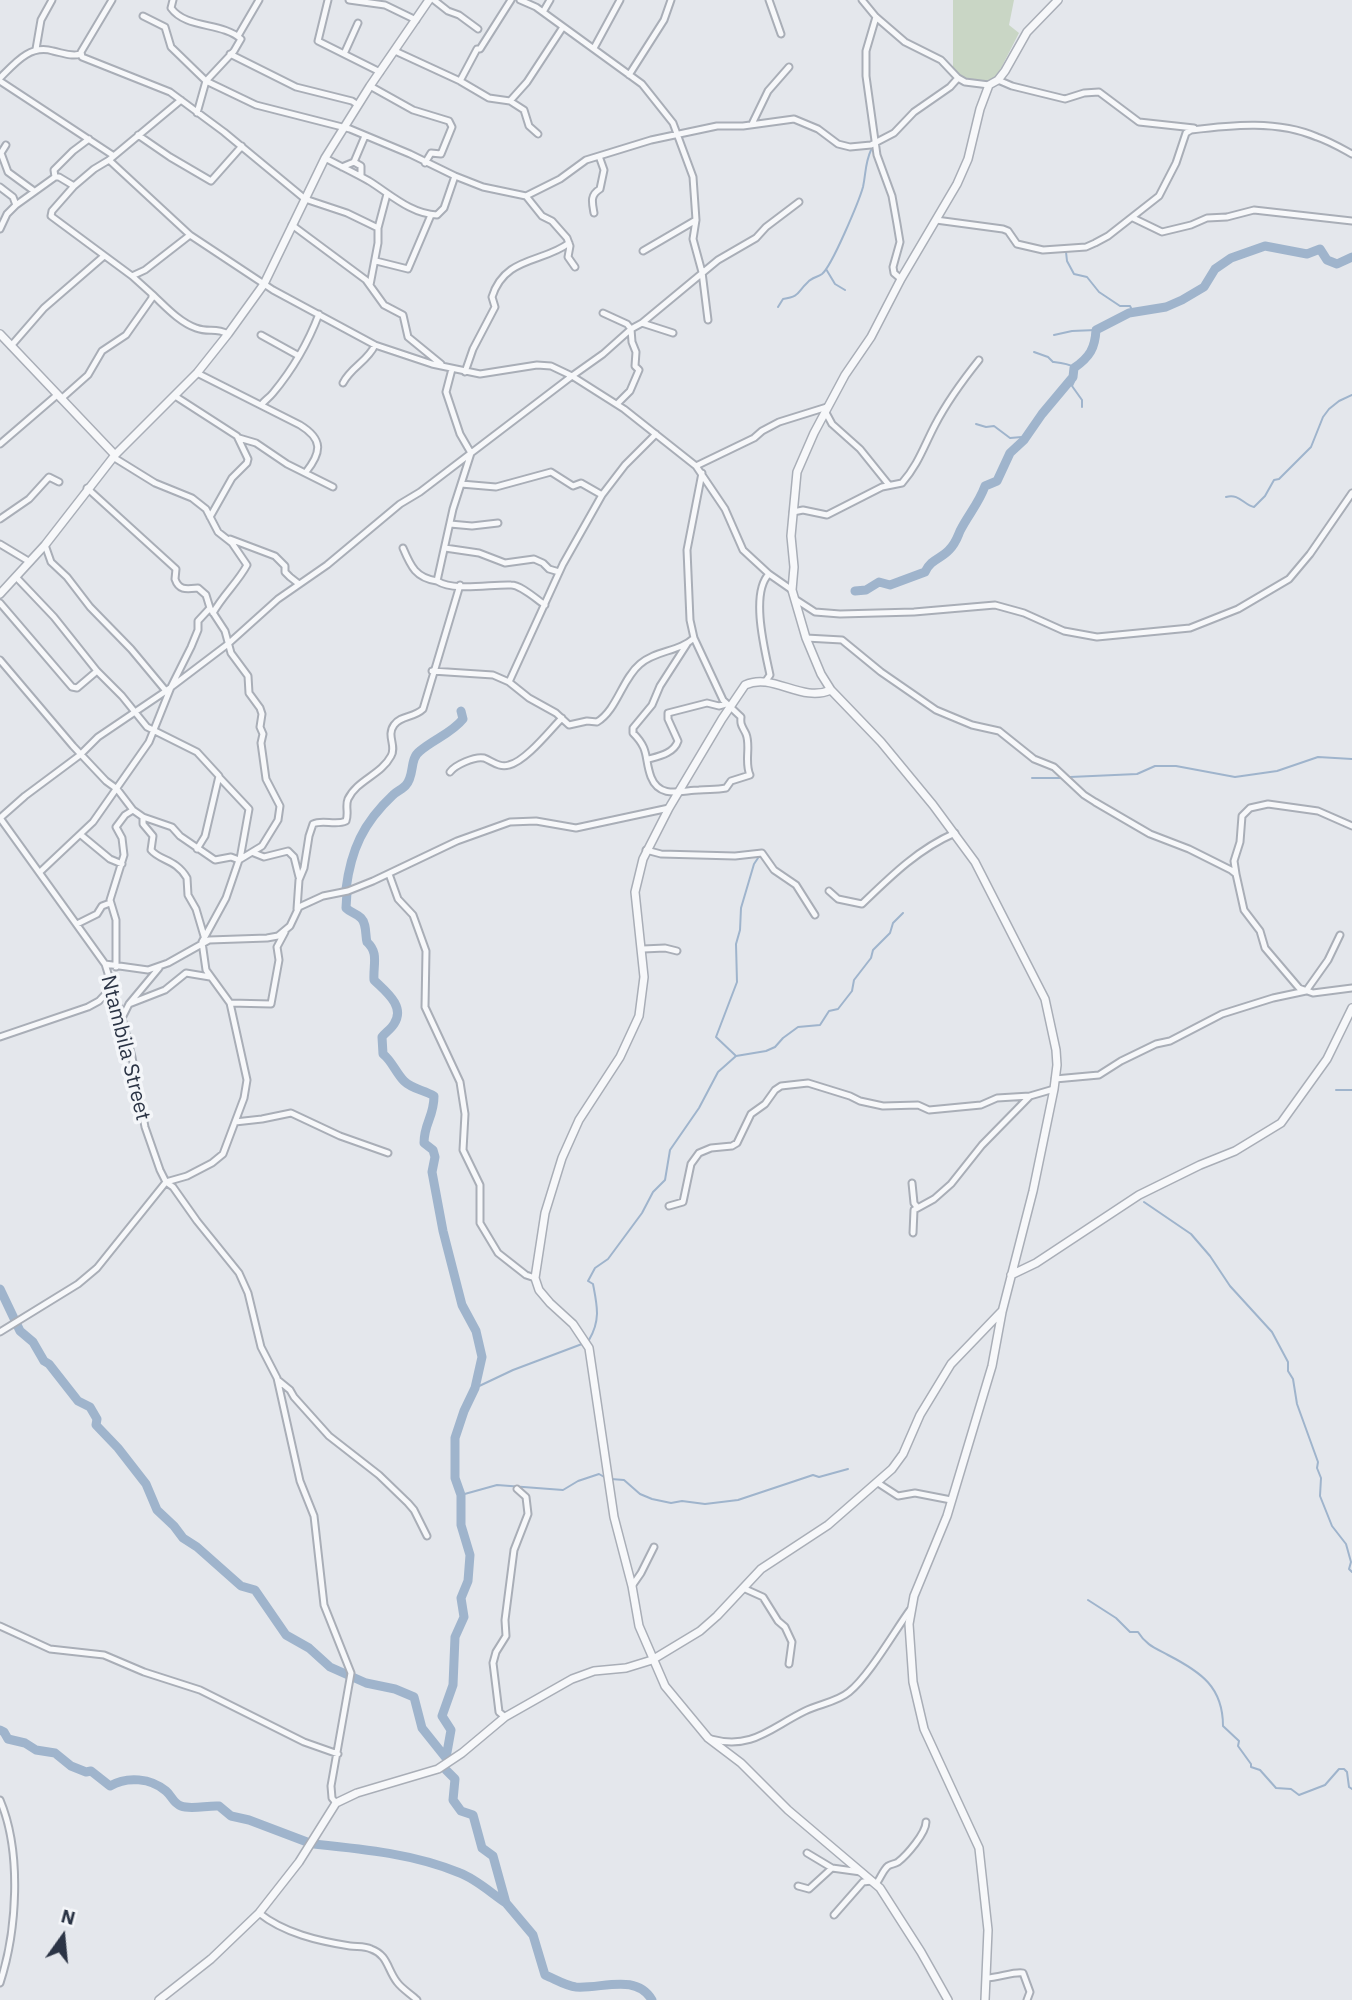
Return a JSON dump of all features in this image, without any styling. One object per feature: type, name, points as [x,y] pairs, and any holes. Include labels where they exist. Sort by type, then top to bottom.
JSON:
[{"type":"street","points":[[36,49],[41,20],[52,0]]},
{"type":"street","points":[[81,54],[112,0]]},
{"type":"street","points":[[173,0],[171,8],[180,16],[238,36]]},
{"type":"street","points":[[197,113],[206,80],[240,40],[238,36],[258,0]]},
{"type":"street","points":[[328,0],[318,41],[380,72]]},
{"type":"street","points":[[349,0],[385,5],[416,20]]},
{"type":"street","points":[[0,594],[31,562],[114,456],[197,373],[228,334],[264,284],[325,158],[370,86],[431,0],[478,29]]},
{"type":"street","points":[[460,81],[477,50],[511,0]]},
{"type":"street","points":[[520,0],[543,12],[629,75],[656,99],[678,134],[693,177],[696,220],[694,239],[702,272],[708,320]]},
{"type":"street","points":[[543,12],[550,0]]},
{"type":"street","points":[[594,48],[620,0]]},
{"type":"street","points":[[629,75],[664,20],[671,0]]},
{"type":"street","points":[[769,0],[781,34]]},
{"type":"street","points":[[862,0],[876,17],[905,43],[948,65],[958,78],[975,85],[989,85],[998,80],[1027,32],[1058,0]]},
{"type":"street","points":[[143,16],[165,27],[170,47],[206,80],[264,108],[344,128],[483,187],[526,196],[560,179],[586,160],[717,126],[800,119],[838,144],[850,147],[875,142],[894,133],[914,112],[950,87],[958,78]]},
{"type":"street","points":[[876,17],[866,51],[866,65],[875,142],[892,195],[900,242],[893,267],[894,273],[901,278]]},
{"type":"street","points":[[344,54],[358,23]]},
{"type":"street","points":[[510,101],[527,82],[563,27]]},
{"type":"street","points":[[378,229],[347,213],[305,199],[242,146],[161,88],[81,54],[74,56],[36,49],[21,58],[0,80],[89,139],[190,235],[264,284],[375,345],[465,372],[489,373],[545,365],[572,376],[617,404],[696,466],[725,509],[743,550],[816,612],[914,612],[995,605],[1024,613],[1064,631],[1097,637],[1190,628],[1238,609],[1289,579],[1310,554],[1352,493]]},
{"type":"street","points":[[395,51],[460,81],[489,98],[510,101],[524,110],[529,126],[538,134]]},
{"type":"street","points":[[230,54],[296,87],[352,101],[358,105]]},
{"type":"street","points":[[752,124],[768,91],[789,66]]},
{"type":"street","points":[[998,80],[1065,99],[1099,92],[1139,122],[1208,128]]},
{"type":"street","points":[[708,1738],[730,1744],[748,1740],[804,1711],[847,1694],[859,1683],[910,1610],[951,1500],[992,1366],[1054,1088],[1056,1049],[1047,1005],[983,875],[955,834],[881,743],[831,690],[806,638],[793,594],[791,536],[800,464],[826,409],[845,375],[872,337],[901,278],[964,170],[989,85]]},
{"type":"street","points":[[370,86],[412,110],[449,121],[452,127],[441,154],[430,153],[425,163]]},
{"type":"street","points":[[181,100],[74,186],[51,216],[132,276],[192,327],[206,331],[218,329],[228,334]]},
{"type":"street","points":[[936,220],[1003,229],[1008,231],[1017,244],[1053,250],[1086,247],[1133,218],[1159,196],[1176,163],[1186,132],[1238,125],[1286,129],[1318,137],[1352,154]]},
{"type":"street","points":[[138,135],[212,181],[242,146]]},
{"type":"street","points":[[342,167],[354,162],[365,136]]},
{"type":"street","points":[[55,177],[54,170],[89,139]]},
{"type":"street","points":[[6,145],[1,153],[8,172],[34,191]]},
{"type":"street","points":[[594,213],[592,198],[600,189],[604,170],[600,156]]},
{"type":"street","points":[[325,158],[412,208],[431,215],[437,215],[444,208],[455,176]]},
{"type":"street","points":[[354,162],[360,166],[361,177]]},
{"type":"street","points":[[0,229],[7,214],[16,205],[55,177],[60,177],[74,186]]},
{"type":"street","points":[[0,187],[13,197],[16,205]]},
{"type":"street","points":[[370,285],[376,261],[378,229],[387,194]]},
{"type":"street","points":[[526,196],[542,216],[552,221],[569,243],[568,257],[575,267]]},
{"type":"street","points":[[0,818],[80,755],[98,737],[168,689],[228,643],[262,612],[327,565],[400,504],[421,492],[603,354],[702,272],[756,237],[799,202]]},
{"type":"street","points":[[1133,218],[1162,232],[1207,218],[1254,210],[1352,221]]},
{"type":"street","points":[[376,261],[408,269],[431,215]]},
{"type":"street","points":[[643,251],[696,220]]},
{"type":"street","points":[[292,225],[370,285],[384,305],[403,315],[408,337],[449,368]]},
{"type":"street","points":[[132,276],[145,270],[190,235]]},
{"type":"street","points":[[465,372],[473,349],[495,307],[492,298],[499,282],[527,261],[558,251],[569,243]]},
{"type":"street","points":[[11,346],[44,308],[104,256]]},
{"type":"street","points":[[1,440],[89,374],[102,351],[126,335],[152,298],[152,293]]},
{"type":"street","points":[[603,313],[627,324],[631,329],[637,357],[635,366],[639,374],[630,391],[617,404]]},
{"type":"street","points":[[261,405],[271,396],[299,356],[309,340],[319,314]]},
{"type":"street","points":[[642,323],[673,333]]},
{"type":"street","points":[[0,334],[114,456],[155,483],[192,498],[206,509],[247,565],[240,578],[212,610],[198,621],[191,647],[168,689],[154,731],[117,789],[82,835],[40,872]]},
{"type":"street","points":[[261,335],[299,356]]},
{"type":"street","points":[[343,383],[349,373],[370,355],[375,345]]},
{"type":"street","points":[[793,512],[803,510],[827,515],[889,485],[902,483],[924,452],[937,421],[979,360]]},
{"type":"street","points":[[437,581],[471,453],[460,434],[446,392],[449,368]]},
{"type":"street","points":[[197,373],[300,425],[314,435],[316,456],[306,472]]},
{"type":"street","points":[[175,396],[239,438],[256,443],[287,464],[333,487]]},
{"type":"street","points":[[696,466],[754,438],[779,422],[826,409]]},
{"type":"street","points":[[826,409],[832,424],[860,449],[889,485]]},
{"type":"street","points":[[509,682],[559,572],[602,495],[625,465],[656,434]]},
{"type":"street","points":[[210,517],[232,478],[247,463],[248,458],[239,438]]},
{"type":"street","points":[[461,484],[496,487],[551,472],[573,486],[581,483],[602,495]]},
{"type":"street","points":[[694,638],[660,686],[652,705],[633,728],[633,733],[649,759],[652,779],[662,789],[678,794],[690,790],[711,791],[726,788],[731,781],[750,775],[746,756],[748,737],[741,725],[741,717],[727,706],[694,638],[689,611],[689,536],[702,473]]},
{"type":"street","points":[[0,519],[29,499],[49,477],[59,482]]},
{"type":"street","points":[[0,660],[80,755],[143,817],[172,827],[197,849],[215,860],[231,857],[239,860],[254,853],[268,838],[278,820],[280,806],[265,774],[261,743],[263,734],[260,727],[262,715],[248,690],[248,676],[231,653],[225,631],[206,595],[201,590],[181,588],[174,579],[176,569],[87,488]]},
{"type":"street","points":[[450,524],[498,523]]},
{"type":"street","points":[[224,537],[275,556],[285,566],[285,572],[290,578],[299,584]]},
{"type":"street","points":[[0,544],[31,562]]},
{"type":"street","points":[[45,545],[51,562],[168,689]]},
{"type":"street","points":[[403,548],[412,570],[422,577],[442,584],[460,586],[515,586],[545,605]]},
{"type":"street","points":[[445,548],[479,553],[505,563],[534,559],[559,572]]},
{"type":"street","points":[[764,682],[770,675],[762,630],[760,593],[769,574]]},
{"type":"street","points":[[16,577],[54,617],[147,727],[197,752],[248,809],[239,860],[226,898],[203,939],[161,966],[148,970],[105,964]]},
{"type":"street","points":[[299,877],[304,868],[313,824],[340,824],[346,821],[350,796],[372,775],[379,772],[392,756],[390,736],[395,724],[399,719],[414,716],[422,709],[432,671],[451,620],[455,595],[460,586]]},
{"type":"street","points":[[0,603],[72,687],[77,688],[97,671]]},
{"type":"street","points":[[806,638],[842,640],[881,672],[936,710],[972,725],[999,731],[1034,759],[1054,767],[1084,796],[1150,834],[1198,853],[1236,874]]},
{"type":"street","points":[[432,671],[489,674],[509,682],[569,724],[600,720],[639,665],[661,651],[687,645]]},
{"type":"street","points":[[831,690],[811,694],[764,682],[745,685],[727,706],[646,850],[635,892],[644,977],[639,1016],[620,1057],[584,1110],[562,1158],[545,1213],[535,1278],[545,1297],[573,1324],[589,1348],[614,1517],[632,1586],[639,1626],[665,1686],[708,1738],[741,1763],[788,1810],[874,1882],[921,1952],[948,2000]]},
{"type":"street","points":[[649,759],[666,754],[676,747],[678,741],[668,713],[707,703],[727,706]]},
{"type":"street","points":[[450,772],[456,765],[479,758],[499,765],[514,764],[545,739],[562,718]]},
{"type":"street","points":[[197,849],[205,836],[219,776]]},
{"type":"street","points":[[1352,826],[1318,811],[1268,804],[1250,808],[1242,816],[1240,842],[1234,861],[1244,910],[1260,931],[1265,948],[1300,988],[1313,993],[1352,988]]},
{"type":"street","points":[[297,909],[314,900],[348,891],[389,874],[400,866],[457,841],[517,821],[576,828],[670,808]]},
{"type":"street","points":[[116,967],[116,920],[110,903],[112,887],[122,864],[123,848],[116,827],[125,815],[133,810]]},
{"type":"street","points":[[0,1332],[78,1284],[97,1268],[166,1182],[187,1176],[219,1158],[226,1148],[247,1080],[230,1003],[204,966],[203,939],[188,895],[187,878],[169,860],[150,849],[153,836],[144,824],[143,817]]},
{"type":"street","name":"Ntambila Street","points":[[0,818],[105,964],[122,1018],[145,1127],[166,1182],[173,1187],[239,1273],[251,1304],[261,1347],[277,1378]]},
{"type":"street","points":[[829,891],[838,899],[862,904],[921,851],[955,834]]},
{"type":"street","points":[[82,835],[110,859],[122,864]]},
{"type":"street","points":[[230,1003],[271,1003],[279,960],[277,947],[297,909],[299,877],[294,857],[288,850],[264,857],[254,853]]},
{"type":"street","points":[[646,850],[661,854],[735,856],[762,853],[774,870],[796,885],[815,915]]},
{"type":"street","points":[[389,874],[398,899],[413,915],[426,951],[425,1007],[450,1058],[462,1093],[463,1150],[480,1185],[480,1223],[498,1253],[526,1275],[535,1278]]},
{"type":"street","points":[[77,925],[110,903]]},
{"type":"street","points":[[203,939],[267,939],[285,932]]},
{"type":"street","points":[[1055,1079],[1099,1075],[1121,1061],[1156,1044],[1170,1041],[1222,1014],[1306,991],[1328,960],[1340,935]]},
{"type":"street","points":[[643,949],[665,948],[677,951]]},
{"type":"street","points":[[122,1018],[161,966]]},
{"type":"street","points":[[130,1004],[165,990],[186,973],[210,977]]},
{"type":"street","points":[[0,1037],[88,1007],[99,1001],[112,987]]},
{"type":"street","points":[[1011,1275],[1036,1263],[1139,1195],[1200,1165],[1236,1151],[1281,1123],[1327,1059],[1352,1008]]},
{"type":"street","points":[[669,1206],[683,1202],[691,1164],[699,1153],[737,1143],[751,1114],[782,1086],[808,1083],[872,1104],[918,1105],[929,1110],[981,1105],[997,1098],[1030,1096],[1054,1088]]},
{"type":"street","points":[[913,1233],[912,1216],[917,1207],[934,1199],[951,1184],[982,1145],[1030,1096]]},
{"type":"street","points":[[235,1122],[291,1112],[340,1136],[378,1147],[388,1153]]},
{"type":"street","points":[[912,1183],[914,1203],[917,1207]]},
{"type":"street","points":[[159,2000],[211,1959],[259,1913],[299,1862],[336,1803],[357,1793],[438,1769],[505,1717],[585,1673],[626,1668],[652,1660],[700,1631],[761,1569],[813,1536],[878,1483],[903,1454],[920,1415],[951,1364],[1002,1312]]},
{"type":"street","points":[[277,1378],[329,1436],[379,1475],[408,1503],[427,1536]]},
{"type":"street","points":[[277,1378],[294,1461],[314,1516],[324,1605],[351,1673],[331,1786],[332,1798],[336,1803]]},
{"type":"street","points":[[878,1483],[898,1496],[915,1493],[951,1500]]},
{"type":"street","points":[[505,1717],[499,1712],[493,1663],[506,1636],[505,1620],[513,1550],[528,1514],[526,1497],[517,1489]]},
{"type":"street","points":[[632,1586],[654,1547]]},
{"type":"street","points":[[743,1588],[763,1597],[785,1627],[792,1642],[789,1664]]},
{"type":"street","points":[[910,1610],[917,1707],[924,1730],[980,1854],[988,1930],[985,2000]]},
{"type":"street","points":[[0,1626],[50,1649],[104,1655],[200,1690],[304,1742],[338,1754]]},
{"type":"street","points":[[0,1800],[9,1832],[14,1890],[12,1936],[0,1983]]},
{"type":"street","points":[[834,1915],[863,1882],[874,1882],[887,1867],[897,1863],[909,1852],[923,1833],[926,1822]]},
{"type":"street","points":[[807,1853],[832,1868],[864,1872]]},
{"type":"street","points":[[798,1886],[809,1889],[832,1868]]},
{"type":"street","points":[[259,1913],[274,1924],[301,1935],[376,1951],[389,1964],[397,1982],[417,2000]]},
{"type":"street","points":[[986,1978],[1023,1973],[1030,1992],[1027,2000]]},
{"type":"green space","points":[[953,0],[1014,0],[1009,25],[1019,33],[997,76],[990,83],[970,80],[953,69]]},
{"type":"waterway","points":[[778,307],[783,299],[796,295],[809,281],[822,274],[832,259],[863,187],[871,150]]},
{"type":"waterway","points":[[855,591],[866,590],[879,582],[890,585],[925,572],[930,564],[946,553],[956,540],[985,486],[997,481],[1010,453],[1024,440],[1073,377],[1074,368],[1091,352],[1096,330],[1129,313],[1166,307],[1182,300],[1204,287],[1215,269],[1231,258],[1265,246],[1307,254],[1320,249],[1327,260],[1337,264],[1352,257]]},
{"type":"waterway","points":[[1066,252],[1067,261],[1074,274],[1087,277],[1099,292],[1120,306],[1130,306],[1132,310],[1129,313]]},
{"type":"waterway","points":[[826,269],[835,284],[845,290]]},
{"type":"waterway","points":[[1054,335],[1096,330]]},
{"type":"waterway","points":[[1034,352],[1053,362],[1073,367],[1076,374],[1072,386],[1082,400],[1082,407]]},
{"type":"waterway","points":[[1226,497],[1238,498],[1254,507],[1265,496],[1274,480],[1279,479],[1311,447],[1329,409],[1352,395]]},
{"type":"waterway","points":[[976,424],[994,426],[1010,438],[1022,437],[1024,440]]},
{"type":"waterway","points":[[346,889],[351,862],[366,827],[383,805],[409,781],[417,754],[459,724],[463,719],[461,711]]},
{"type":"waterway","points":[[1070,777],[1137,774],[1155,766],[1176,766],[1235,777],[1277,771],[1318,757],[1352,759]]},
{"type":"waterway","points":[[1032,778],[1060,778]]},
{"type":"waterway","points":[[735,1055],[716,1037],[737,982],[736,944],[741,908],[758,858]]},
{"type":"waterway","points":[[347,892],[346,908],[363,920],[367,942],[373,950],[374,980],[396,1005],[397,1017],[394,1024],[382,1037],[383,1054],[407,1084],[434,1096],[424,1143],[433,1150],[435,1157],[432,1172],[443,1231],[462,1305],[476,1331],[482,1357],[475,1388],[455,1438],[455,1478],[461,1495],[461,1525],[470,1555],[468,1581],[461,1598],[464,1617],[455,1637],[453,1685],[442,1716],[451,1730],[446,1758]]},
{"type":"waterway","points":[[589,1340],[597,1312],[593,1284],[588,1281],[595,1268],[608,1259],[642,1213],[653,1192],[665,1180],[670,1150],[699,1108],[718,1072],[736,1056],[775,1047],[798,1027],[820,1025],[829,1011],[838,1009],[852,991],[854,980],[871,958],[873,950],[890,933],[893,923],[903,913]]},
{"type":"waterway","points":[[1336,1090],[1352,1090]]},
{"type":"waterway","points":[[1144,1202],[1191,1234],[1230,1286],[1272,1332],[1288,1362],[1297,1404],[1318,1462],[1320,1496],[1332,1526],[1346,1544],[1351,1562],[1349,1569],[1352,1572]]},
{"type":"waterway","points":[[0,1289],[20,1331],[33,1342],[44,1361],[78,1401],[90,1407],[97,1419],[96,1425],[146,1484],[157,1510],[183,1538],[241,1586],[255,1590],[286,1635],[309,1648],[330,1667],[366,1683],[395,1689],[414,1697],[422,1728],[446,1758]]},
{"type":"waterway","points":[[475,1388],[513,1370],[582,1344]]},
{"type":"waterway","points":[[611,1479],[624,1480],[640,1494],[652,1499],[671,1503],[682,1501],[705,1504],[738,1500],[813,1475],[819,1477],[848,1469]]},
{"type":"waterway","points":[[461,1495],[497,1485],[563,1490],[578,1481],[599,1474],[606,1478]]},
{"type":"waterway","points":[[1088,1600],[1116,1618],[1130,1632],[1138,1632],[1151,1646],[1191,1668],[1208,1682],[1219,1701],[1223,1726],[1239,1741],[1238,1746],[1251,1767],[1260,1770],[1276,1788],[1291,1789],[1299,1795],[1325,1785],[1339,1769],[1344,1769],[1352,1789]]},
{"type":"waterway","points":[[0,1730],[8,1739],[25,1743],[36,1750],[55,1753],[71,1766],[86,1772],[91,1771],[110,1786],[131,1780],[146,1781],[160,1787],[181,1806],[219,1806],[231,1816],[307,1842]]},
{"type":"waterway","points":[[446,1770],[455,1779],[453,1800],[461,1811],[473,1815],[482,1848],[493,1856],[506,1903],[533,1935],[545,1975],[576,1987],[618,1984],[637,1987],[652,2000]]},
{"type":"waterway","points":[[314,1844],[388,1853],[425,1861],[472,1879],[506,1903]]}]
